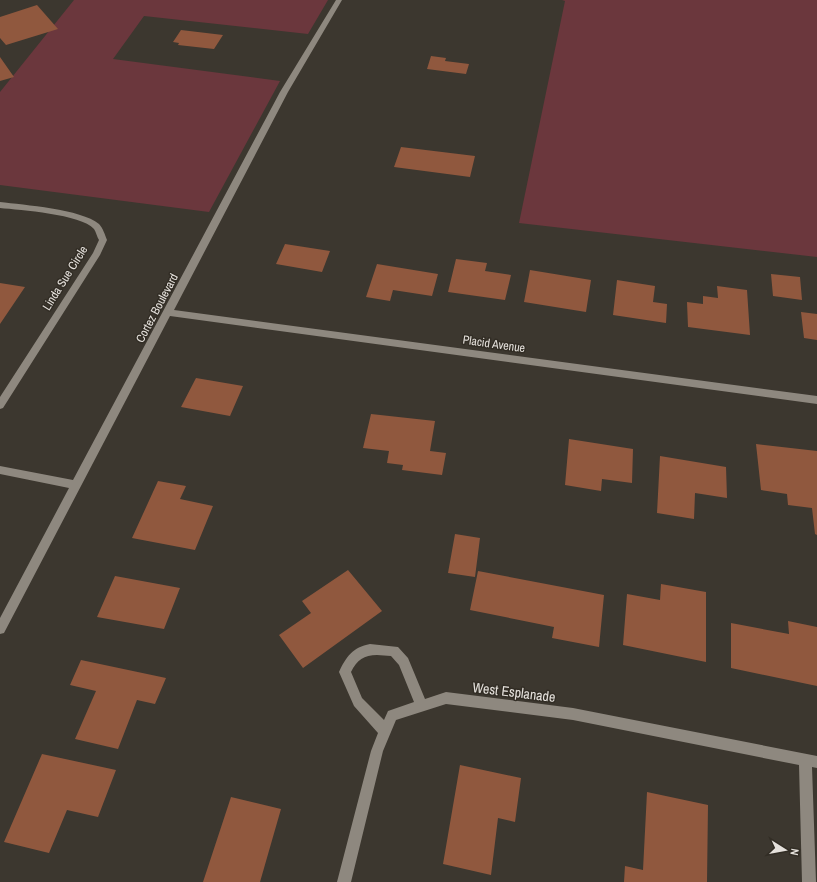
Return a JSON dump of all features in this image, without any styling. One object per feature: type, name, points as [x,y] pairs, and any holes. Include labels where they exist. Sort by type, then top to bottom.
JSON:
[{"type":"street","name":"Cortez Boulevard","points":[[0,628],[284,92],[339,0]]},
{"type":"street","name":"Linda Sue Circle","points":[[0,205],[33,208],[81,219],[97,227],[103,240],[97,252],[0,405]]},
{"type":"street","name":"Placid Avenue","points":[[168,312],[817,400]]},
{"type":"street","points":[[0,470],[76,485]]},
{"type":"street","points":[[385,730],[358,702],[345,672],[351,659],[359,652],[375,649],[394,651],[404,662],[422,706]]},
{"type":"street","name":"West Esplanade","points":[[344,882],[377,751],[392,716],[446,698],[573,714],[811,761]]},
{"type":"street","points":[[809,882],[811,761]]},
{"type":"shaded area","points":[[74,0],[328,0],[308,34],[144,16],[113,59],[280,81],[209,212],[0,185],[0,92]]},
{"type":"shaded area","points":[[562,0],[817,0],[817,257],[519,223],[565,1]]},
{"type":"building","points":[[37,5],[58,29],[6,45],[0,38],[0,17]]},
{"type":"building","points":[[181,30],[223,35],[214,49],[178,45],[179,43],[173,42]]},
{"type":"building","points":[[431,56],[446,58],[445,61],[469,64],[466,74],[427,69]]},
{"type":"building","points":[[0,57],[14,77],[0,81]]},
{"type":"building","points":[[401,147],[475,156],[470,177],[394,167]]},
{"type":"building","points":[[285,244],[330,251],[322,272],[276,264]]},
{"type":"building","points":[[456,259],[487,263],[485,271],[511,275],[505,300],[448,292]]},
{"type":"building","points":[[377,264],[438,274],[432,296],[393,290],[390,301],[366,297]]},
{"type":"building","points":[[530,270],[591,280],[586,312],[524,302]]},
{"type":"building","points":[[771,274],[800,277],[802,300],[773,296]]},
{"type":"building","points":[[617,280],[655,286],[653,302],[667,304],[666,323],[613,315]]},
{"type":"building","points":[[0,283],[25,287],[0,324]]},
{"type":"building","points":[[717,286],[747,290],[750,335],[688,327],[687,302],[703,304],[703,296],[718,298]]},
{"type":"building","points":[[801,312],[817,314],[817,340],[804,338]]},
{"type":"building","points":[[196,378],[243,386],[230,416],[181,407]]},
{"type":"building","points":[[371,414],[435,421],[430,451],[446,453],[442,475],[402,470],[403,465],[387,463],[389,451],[363,448]]},
{"type":"building","points":[[569,439],[633,449],[632,483],[602,479],[601,491],[565,485]]},
{"type":"building","points":[[756,444],[817,451],[817,535],[815,534],[812,508],[788,505],[787,494],[761,490]]},
{"type":"building","points":[[660,456],[726,467],[727,498],[695,493],[694,519],[657,513]]},
{"type":"building","points":[[158,481],[186,486],[180,499],[213,506],[195,550],[132,538]]},
{"type":"building","points":[[455,534],[480,538],[475,577],[448,573]]},
{"type":"building","points":[[348,570],[382,611],[303,668],[279,635],[311,613],[302,601]]},
{"type":"building","points":[[478,571],[604,595],[599,647],[552,638],[554,627],[470,610]]},
{"type":"building","points":[[115,576],[180,588],[164,629],[97,617]]},
{"type":"building","points":[[661,584],[706,592],[706,662],[623,645],[627,594],[660,600]]},
{"type":"building","points":[[788,621],[817,627],[817,686],[731,668],[731,623],[789,634]]},
{"type":"building","points":[[81,660],[166,678],[155,704],[137,700],[118,749],[75,739],[96,691],[70,685]]},
{"type":"building","points":[[42,754],[116,770],[98,817],[67,810],[49,853],[4,842]]},
{"type":"building","points":[[460,765],[521,778],[515,822],[498,818],[491,875],[443,864]]},
{"type":"building","points":[[647,792],[708,805],[707,882],[624,882],[625,866],[643,870]]},
{"type":"building","points":[[231,797],[281,809],[260,882],[203,882]]}]
